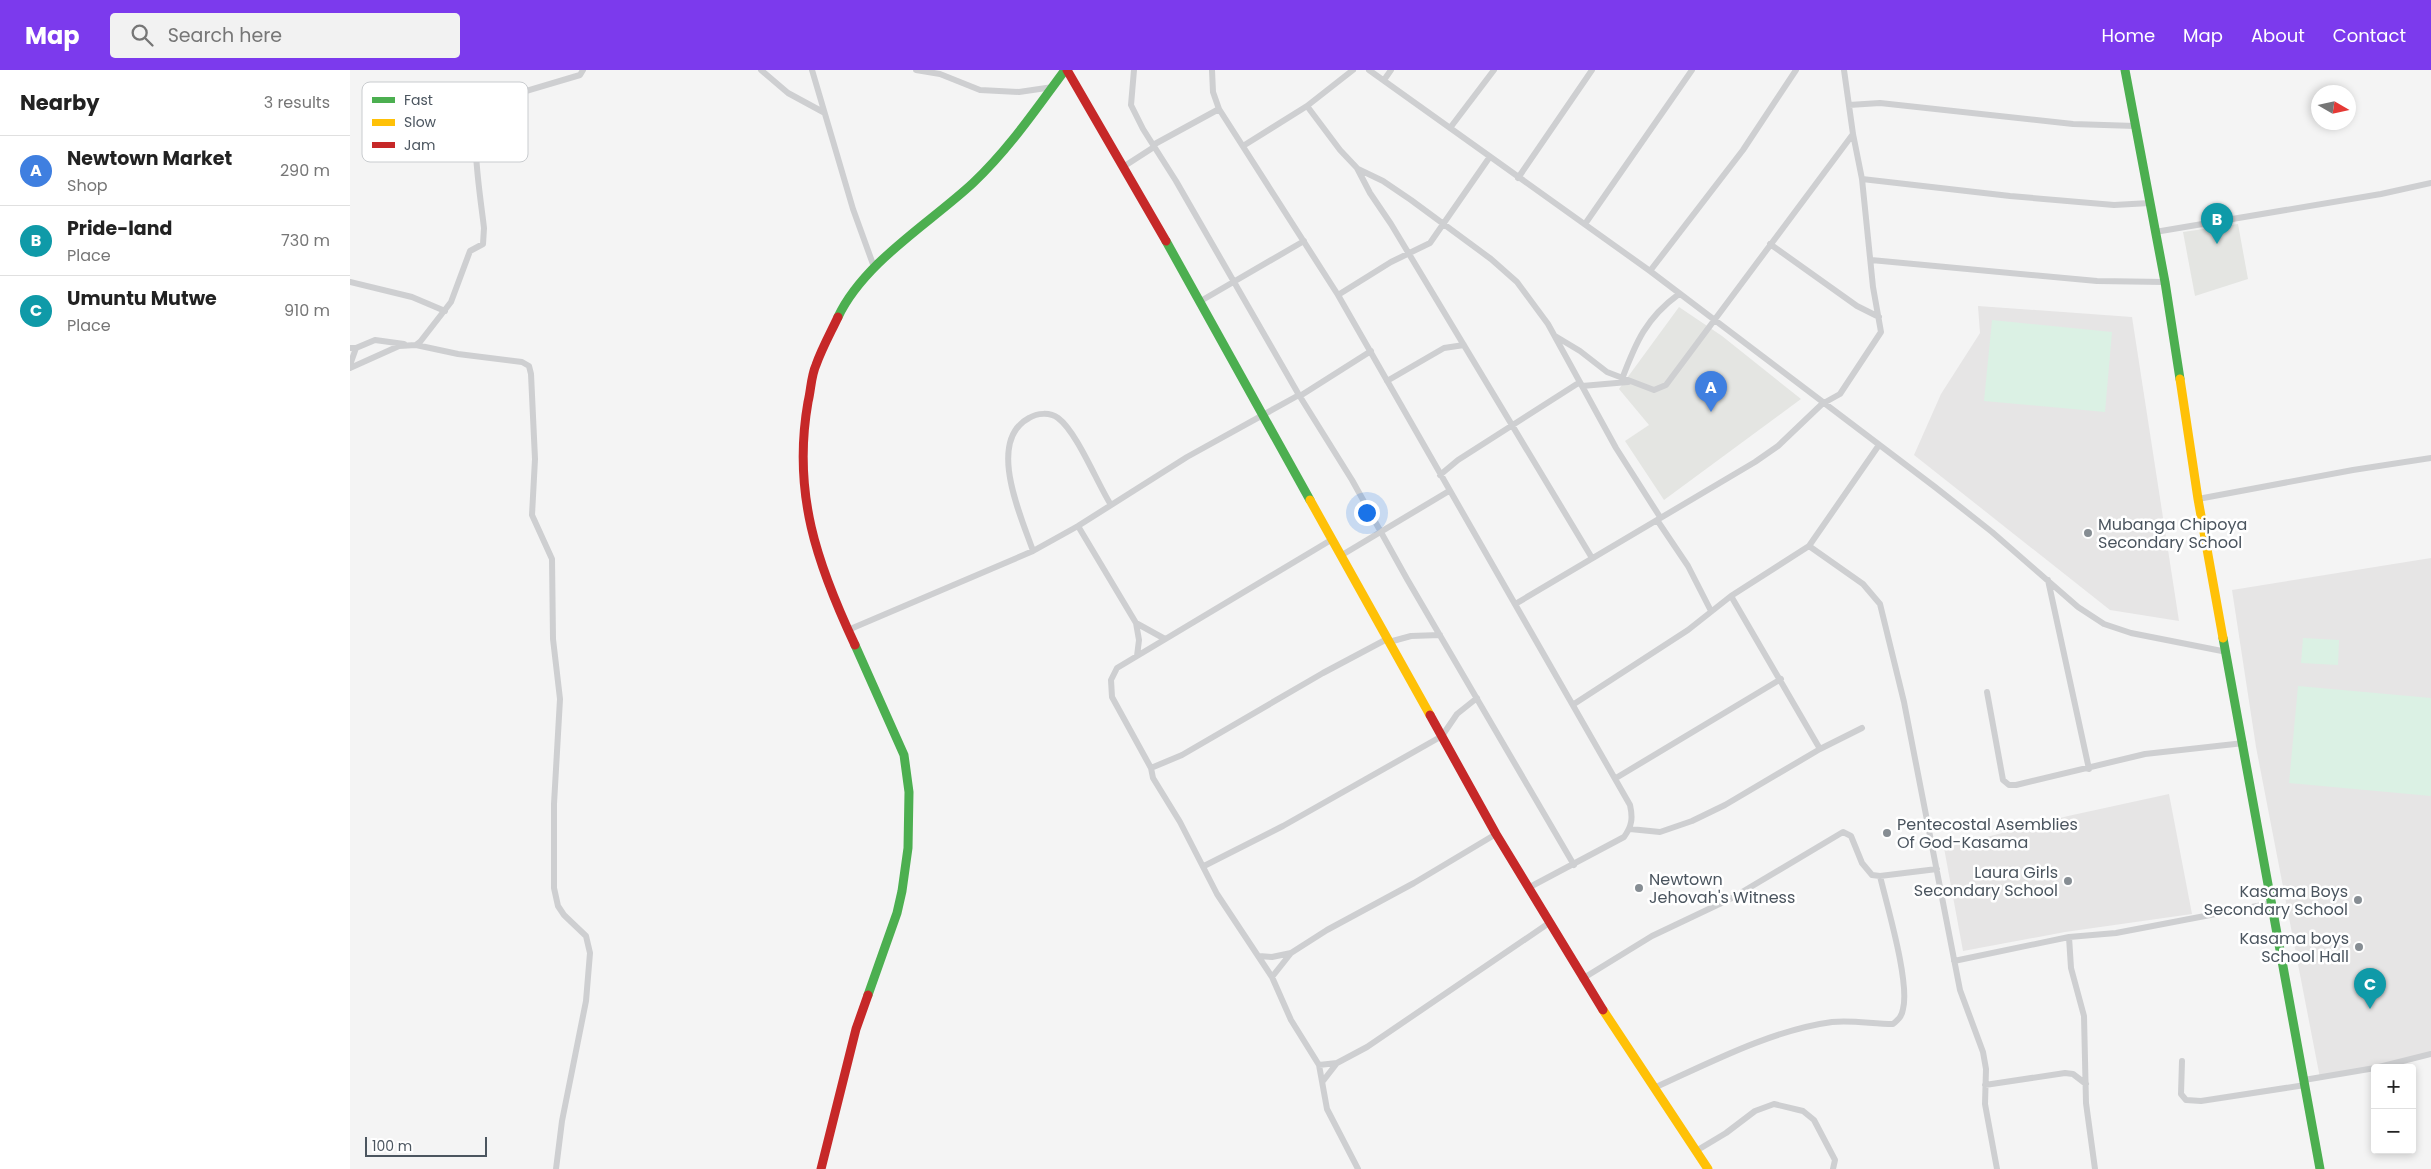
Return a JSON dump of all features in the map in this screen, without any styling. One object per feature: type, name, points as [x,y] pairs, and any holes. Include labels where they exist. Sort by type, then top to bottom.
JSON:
[{"type":"street","points":[[528,90],[580,75],[583,70]]},
{"type":"street","points":[[761,70],[788,93],[822,112]]},
{"type":"street","points":[[812,70],[822,112],[874,267]]},
{"type":"street","points":[[916,70],[940,74],[980,90],[1019,92],[1053,87]]},
{"type":"street","points":[[821,1169],[856,1029],[897,913],[908,848],[909,792],[904,755],[831,592],[812,537],[805,501],[803,432],[811,383],[818,357],[841,311],[874,267],[973,183],[1004,152],[1066,70],[1123,167],[1331,540],[1342,555],[1496,834],[1582,979],[1708,1169]]},
{"type":"street","points":[[1134,70],[1131,105],[1299,396],[1328,440],[1574,864]]},
{"type":"street","points":[[1212,70],[1213,92],[1219,109],[1338,295],[1449,491],[1517,603],[1630,805],[1632,816],[1630,829],[1624,837],[1528,888]]},
{"type":"street","points":[[1243,146],[1307,106],[1353,70]]},
{"type":"street","points":[[1369,70],[1489,158],[1585,224],[1715,320],[1822,404],[1963,510],[2078,607],[2104,624],[2131,633],[2227,652]]},
{"type":"street","points":[[1384,80],[1391,70]]},
{"type":"street","points":[[1450,128],[1494,70]]},
{"type":"street","points":[[1518,178],[1592,70]]},
{"type":"street","points":[[1585,224],[1692,70]]},
{"type":"street","points":[[1650,272],[1743,150],[1796,70]]},
{"type":"street","points":[[1517,603],[1755,462],[1778,446],[1822,404],[1840,394],[1879,337],[1882,327],[1871,260],[1862,179],[1844,70]]},
{"type":"street","points":[[2125,70],[2165,282],[2198,499],[2244,743],[2320,1169]]},
{"type":"street","points":[[1849,105],[1880,103],[2073,124],[2135,126]]},
{"type":"street","points":[[1307,106],[1340,150],[1357,168],[1592,558]]},
{"type":"street","points":[[1123,167],[1154,146],[1219,109]]},
{"type":"street","points":[[1555,336],[1580,351],[1607,372],[1654,390],[1661,389],[1854,134]]},
{"type":"street","points":[[1338,295],[1408,253],[1430,243],[1489,158]]},
{"type":"street","points":[[416,345],[451,302],[468,255],[484,241],[478,162]]},
{"type":"street","points":[[1357,168],[1390,185],[1505,270],[1530,299],[1555,336],[1616,448],[1688,566],[1711,612]]},
{"type":"street","points":[[1862,179],[2001,196],[2114,205],[2150,203]]},
{"type":"street","points":[[2155,232],[2380,194],[2431,183]]},
{"type":"street","points":[[1198,302],[1304,241]]},
{"type":"street","points":[[1770,244],[1857,306],[1879,317]]},
{"type":"street","points":[[1871,260],[2097,282],[2165,282]]},
{"type":"street","points":[[350,282],[412,296],[445,311]]},
{"type":"street","points":[[1622,379],[1646,325],[1658,311],[1679,294]]},
{"type":"street","points":[[350,367],[353,348],[375,340],[416,345],[458,354],[522,362],[529,366],[535,459],[532,515],[552,560],[553,640],[560,699],[554,804],[554,888],[558,906],[564,916],[586,936],[590,952],[585,1009],[562,1122],[556,1169]]},
{"type":"street","points":[[350,367],[406,344]]},
{"type":"street","points":[[1387,381],[1444,348],[1464,345]]},
{"type":"street","points":[[848,630],[1034,550],[1078,526],[1187,457],[1299,396],[1371,352]]},
{"type":"street","points":[[1440,475],[1458,460],[1512,425],[1581,384],[1631,382]]},
{"type":"street","points":[[1034,550],[1022,519],[1010,477],[1008,445],[1013,430],[1020,422],[1045,413],[1057,416],[1078,444],[1111,505]]},
{"type":"street","points":[[1574,704],[1688,630],[1730,596],[1808,546],[1879,446]]},
{"type":"street","points":[[2198,499],[2354,470],[2431,458]]},
{"type":"street","points":[[1342,555],[1449,491]]},
{"type":"street","points":[[1078,526],[1136,623],[1139,640],[1137,656]]},
{"type":"street","points":[[1331,540],[1117,668],[1111,680],[1110,691],[1151,768],[1153,778],[1204,866],[1230,916],[1272,977],[1291,1020],[1319,1065],[1327,1109],[1358,1169]]},
{"type":"street","points":[[1808,546],[1863,584],[1880,604],[1904,702],[1960,990],[1983,1052],[1986,1112],[1997,1169]]},
{"type":"street","points":[[2048,580],[2089,768]]},
{"type":"street","points":[[1730,596],[1780,678],[1820,749]]},
{"type":"street","points":[[1136,623],[1165,639]]},
{"type":"street","points":[[1151,768],[1182,755],[1323,673],[1388,641],[1411,636],[1440,635]]},
{"type":"street","points":[[1616,778],[1780,678]]},
{"type":"street","points":[[1987,692],[2003,780],[2009,785],[2016,786],[2145,754],[2244,743]]},
{"type":"street","points":[[1204,866],[1283,826],[1442,736],[1457,714],[1476,698]]},
{"type":"street","points":[[1630,829],[1660,832],[1692,821],[1726,806],[1820,749],[1862,728]]},
{"type":"street","points":[[1582,979],[1652,936],[1732,898],[1843,832],[1852,836],[1867,871],[1872,875],[1880,876],[1937,869]]},
{"type":"street","points":[[1272,977],[1291,953],[1327,930],[1414,884],[1496,834]]},
{"type":"street","points":[[1654,1088],[1726,1056],[1806,1027],[1853,1021],[1893,1024],[1900,1018],[1904,1007],[1903,979],[1880,876]]},
{"type":"street","points":[[1954,962],[2069,937],[2116,933],[2272,903]]},
{"type":"street","points":[[1319,1065],[1337,1063],[1367,1047],[1549,923]]},
{"type":"street","points":[[2069,937],[2071,968],[2084,1016],[2088,1123],[2095,1169]]},
{"type":"street","points":[[1259,956],[1272,957],[1291,953]]},
{"type":"street","points":[[2391,1064],[2431,1054]]},
{"type":"street","points":[[2182,1061],[2181,1094],[2186,1100],[2201,1101],[2371,1069]]},
{"type":"street","points":[[1323,1081],[1337,1063]]},
{"type":"street","points":[[1986,1085],[2032,1076],[2065,1073],[2073,1074],[2086,1084]]},
{"type":"street","points":[[1696,1151],[1726,1133],[1755,1111],[1774,1104],[1803,1111],[1814,1120],[1835,1160],[1833,1169]]},
{"type":"shaded area","points":[[2238,224],[2248,279],[2195,296],[2183,232]]},
{"type":"shaded area","name":"Mubanga Chipoya Secondary School","points":[[1978,306],[2132,317],[2179,621],[2110,610],[1914,455],[1941,394],[1980,333]]},
{"type":"shaded area","points":[[1679,307],[1722,336],[1801,399],[1664,500],[1625,441],[1649,425],[1619,389]]},
{"type":"shaded area","name":"Kasama Boys Secondary School","points":[[2431,558],[2431,1053],[2382,1064],[2371,1064],[2371,1067],[2320,1078],[2256,747],[2232,590]]},
{"type":"shaded area","name":"Laura Girls Secondary School","points":[[2169,794],[2192,914],[2065,932],[1963,951],[1944,848],[2068,816]]},
{"type":"green space","points":[[1992,320],[2112,332],[2105,412],[1984,401]]},
{"type":"green space","points":[[2303,638],[2339,640],[2338,665],[2301,663]]},
{"type":"green space","points":[[2298,686],[2431,698],[2431,796],[2289,783]]},
{"type":"traffic: fast","points":[[838,317],[864,278],[881,261],[956,198],[986,170],[1022,128],[1065,70]]},
{"type":"traffic: fast","points":[[2125,70],[2165,282],[2180,379]]},
{"type":"traffic: fast","points":[[1166,241],[1310,500]]},
{"type":"traffic: fast","points":[[2223,638],[2320,1169]]},
{"type":"traffic: fast","points":[[855,645],[904,755],[909,792],[908,848],[902,891],[897,913],[868,995]]},
{"type":"traffic: slow","points":[[2180,379],[2198,499],[2223,638]]},
{"type":"traffic: slow","points":[[1310,500],[1430,715]]},
{"type":"traffic: slow","points":[[1603,1010],[1708,1169]]},
{"type":"traffic: jam","points":[[1067,70],[1166,241]]},
{"type":"traffic: jam","points":[[838,317],[821,352],[813,374],[804,435],[803,467],[811,527],[819,557],[829,586],[855,645]]},
{"type":"traffic: jam","points":[[1430,715],[1496,834],[1603,1010]]},
{"type":"traffic: jam","points":[[821,1169],[856,1029],[868,995]]},
{"type":"place","name":"Pride-land","points":[[2217,244]]},
{"type":"place","name":"Newtown Market","points":[[1711,412]]},
{"type":"place","name":"Mubanga Chipoya Secondary School","points":[[2088,533]]},
{"type":"place","name":"Pentecostal Asemblies Of God-Kasama","points":[[1887,833]]},
{"type":"place","name":"Laura Girls Secondary School","points":[[2068,881]]},
{"type":"place","name":"Newtown Jehovah's Witness","points":[[1639,888]]},
{"type":"place","name":"Kasama Boys Secondary School","points":[[2358,900]]},
{"type":"place","name":"Kasama boys School Hall","points":[[2359,947]]},
{"type":"place","name":"Umuntu Mutwe","points":[[2370,1009]]}]
